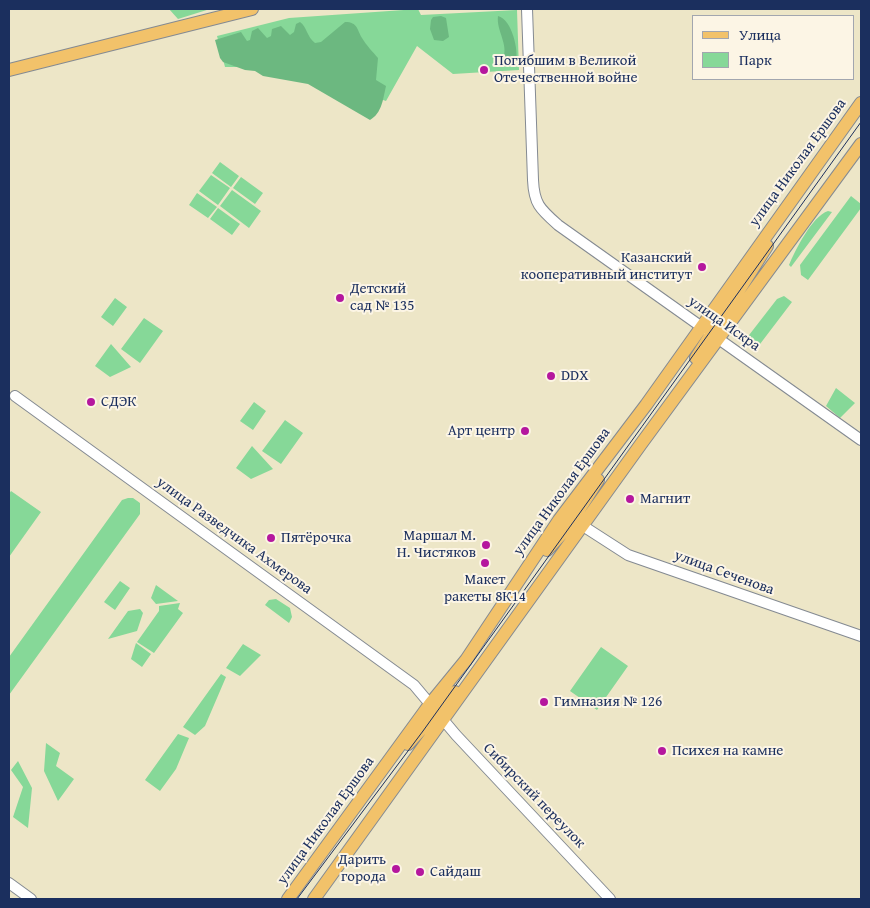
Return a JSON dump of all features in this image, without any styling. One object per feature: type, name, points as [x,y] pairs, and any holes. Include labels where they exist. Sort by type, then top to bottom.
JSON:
[{"type":"main road","points":[[9,70],[252,9]]},
{"type":"main road","name":"улица Николая Ершова","points":[[511,626],[641,444],[797,194],[861,103]]},
{"type":"main road","name":"улица Николая Ершова","points":[[314,899],[390,792],[466,660],[518,582],[568,527],[646,406],[711,333],[762,280],[861,144]]},
{"type":"main road","points":[[437,712],[511,626],[572,529],[641,444]]},
{"type":"main road","name":"улица Николая Ершова","points":[[288,899],[388,763],[437,712]]},
{"type":"street","name":"улица Искра","points":[[527,9],[533,198],[536,204],[558,224],[861,440]]},
{"type":"street","name":"улица Разведчика Ахмерова","points":[[15,396],[398,673],[419,690],[437,712]]},
{"type":"street","name":"улица Сеченова","points":[[583,526],[628,555],[861,636]]},
{"type":"street","name":"Сибирский переулок","points":[[437,712],[610,899]]},
{"type":"street","points":[[9,883],[31,899]]},
{"type":"green space","points":[[169,9],[210,9],[178,19]]},
{"type":"green space","points":[[418,9],[421,15],[517,10],[519,70],[453,74],[417,46],[386,101],[288,67],[225,67],[217,36],[289,18]]},
{"type":"green space","points":[[441,16],[446,18],[449,37],[443,41],[434,40],[430,29],[433,17]]},
{"type":"green space","points":[[498,16],[503,18],[511,29],[515,43],[516,62],[510,64],[503,59],[504,43]]},
{"type":"green space","points":[[300,22],[315,43],[321,42],[345,22],[355,25],[364,41],[378,58],[376,80],[386,86],[377,114],[370,120],[308,84],[263,76],[255,71],[245,70],[223,62],[220,58],[215,40],[241,32],[247,41],[250,40],[252,31],[258,28],[267,38],[271,36],[272,29],[281,26],[290,35],[294,32],[296,24]]},
{"type":"green space","points":[[220,162],[239,176],[231,187],[212,173]]},
{"type":"green space","points":[[211,175],[230,188],[218,205],[199,191]]},
{"type":"green space","points":[[241,177],[263,193],[255,204],[233,188]]},
{"type":"green space","points":[[232,190],[261,211],[249,228],[220,206]]},
{"type":"green space","points":[[197,193],[217,207],[208,218],[189,205]]},
{"type":"green space","points":[[851,196],[861,204],[861,208],[808,280],[801,275],[800,265]]},
{"type":"green space","points":[[218,208],[240,224],[232,235],[210,219]]},
{"type":"green space","points":[[828,211],[832,212],[791,267],[789,265],[795,251],[810,227],[822,214]]},
{"type":"green space","points":[[784,296],[792,302],[757,348],[746,339],[777,299]]},
{"type":"green space","points":[[115,298],[127,307],[113,326],[101,317]]},
{"type":"green space","points":[[144,318],[163,331],[140,363],[121,349]]},
{"type":"green space","points":[[111,344],[131,367],[110,377],[95,366]]},
{"type":"green space","points":[[836,388],[855,403],[840,418],[826,406]]},
{"type":"green space","points":[[254,402],[266,411],[253,430],[240,421]]},
{"type":"green space","points":[[285,420],[303,433],[281,464],[262,451]]},
{"type":"green space","points":[[252,446],[273,469],[251,479],[236,468]]},
{"type":"green space","points":[[11,491],[41,512],[9,557],[9,494]]},
{"type":"green space","points":[[133,498],[140,503],[140,514],[9,695],[9,657],[122,500]]},
{"type":"green space","points":[[120,581],[130,588],[115,610],[104,602]]},
{"type":"green space","points":[[156,585],[178,601],[156,604],[151,598]]},
{"type":"green space","points":[[276,599],[290,608],[292,617],[289,623],[265,605],[269,600]]},
{"type":"green space","points":[[180,603],[178,609],[183,613],[154,653],[137,642],[159,611],[159,606]]},
{"type":"green space","points":[[140,609],[143,613],[137,631],[108,639],[128,611]]},
{"type":"green space","points":[[136,643],[151,654],[142,667],[131,659]]},
{"type":"green space","points":[[243,644],[261,655],[240,676],[226,668]]},
{"type":"green space","points":[[601,647],[628,666],[597,710],[570,691]]},
{"type":"green space","points":[[221,674],[226,677],[205,726],[195,735],[183,727]]},
{"type":"green space","points":[[178,734],[189,738],[176,769],[160,791],[145,780]]},
{"type":"green space","points":[[46,743],[60,753],[56,766],[74,779],[58,801],[44,771]]},
{"type":"green space","points":[[18,761],[32,788],[28,828],[13,817],[23,787],[11,770]]},
{"type":"tram line","points":[[297,899],[423,731],[861,122]]},
{"type":"place","name":"Погибшим в Великой Отечественной войне","points":[[484,70]]},
{"type":"place","name":"Казанский кооперативный институт","points":[[702,267]]},
{"type":"place","name":"Детский сад № 135","points":[[340,298]]},
{"type":"place","name":"DDX","points":[[551,376]]},
{"type":"place","name":"СДЭК","points":[[91,402]]},
{"type":"place","name":"Арт центр","points":[[525,431]]},
{"type":"place","name":"Магнит","points":[[630,499]]},
{"type":"place","name":"Пятёрочка","points":[[271,538]]},
{"type":"place","name":"Маршал М. Н. Чистяков","points":[[486,545]]},
{"type":"place","name":"Макет ракеты 8К14","points":[[485,563]]},
{"type":"place","name":"Гимназия № 126","points":[[544,702]]},
{"type":"place","name":"Психея на камне","points":[[662,751]]},
{"type":"place","name":"Дарить города","points":[[396,869]]},
{"type":"place","name":"Сайдаш","points":[[420,872]]}]
